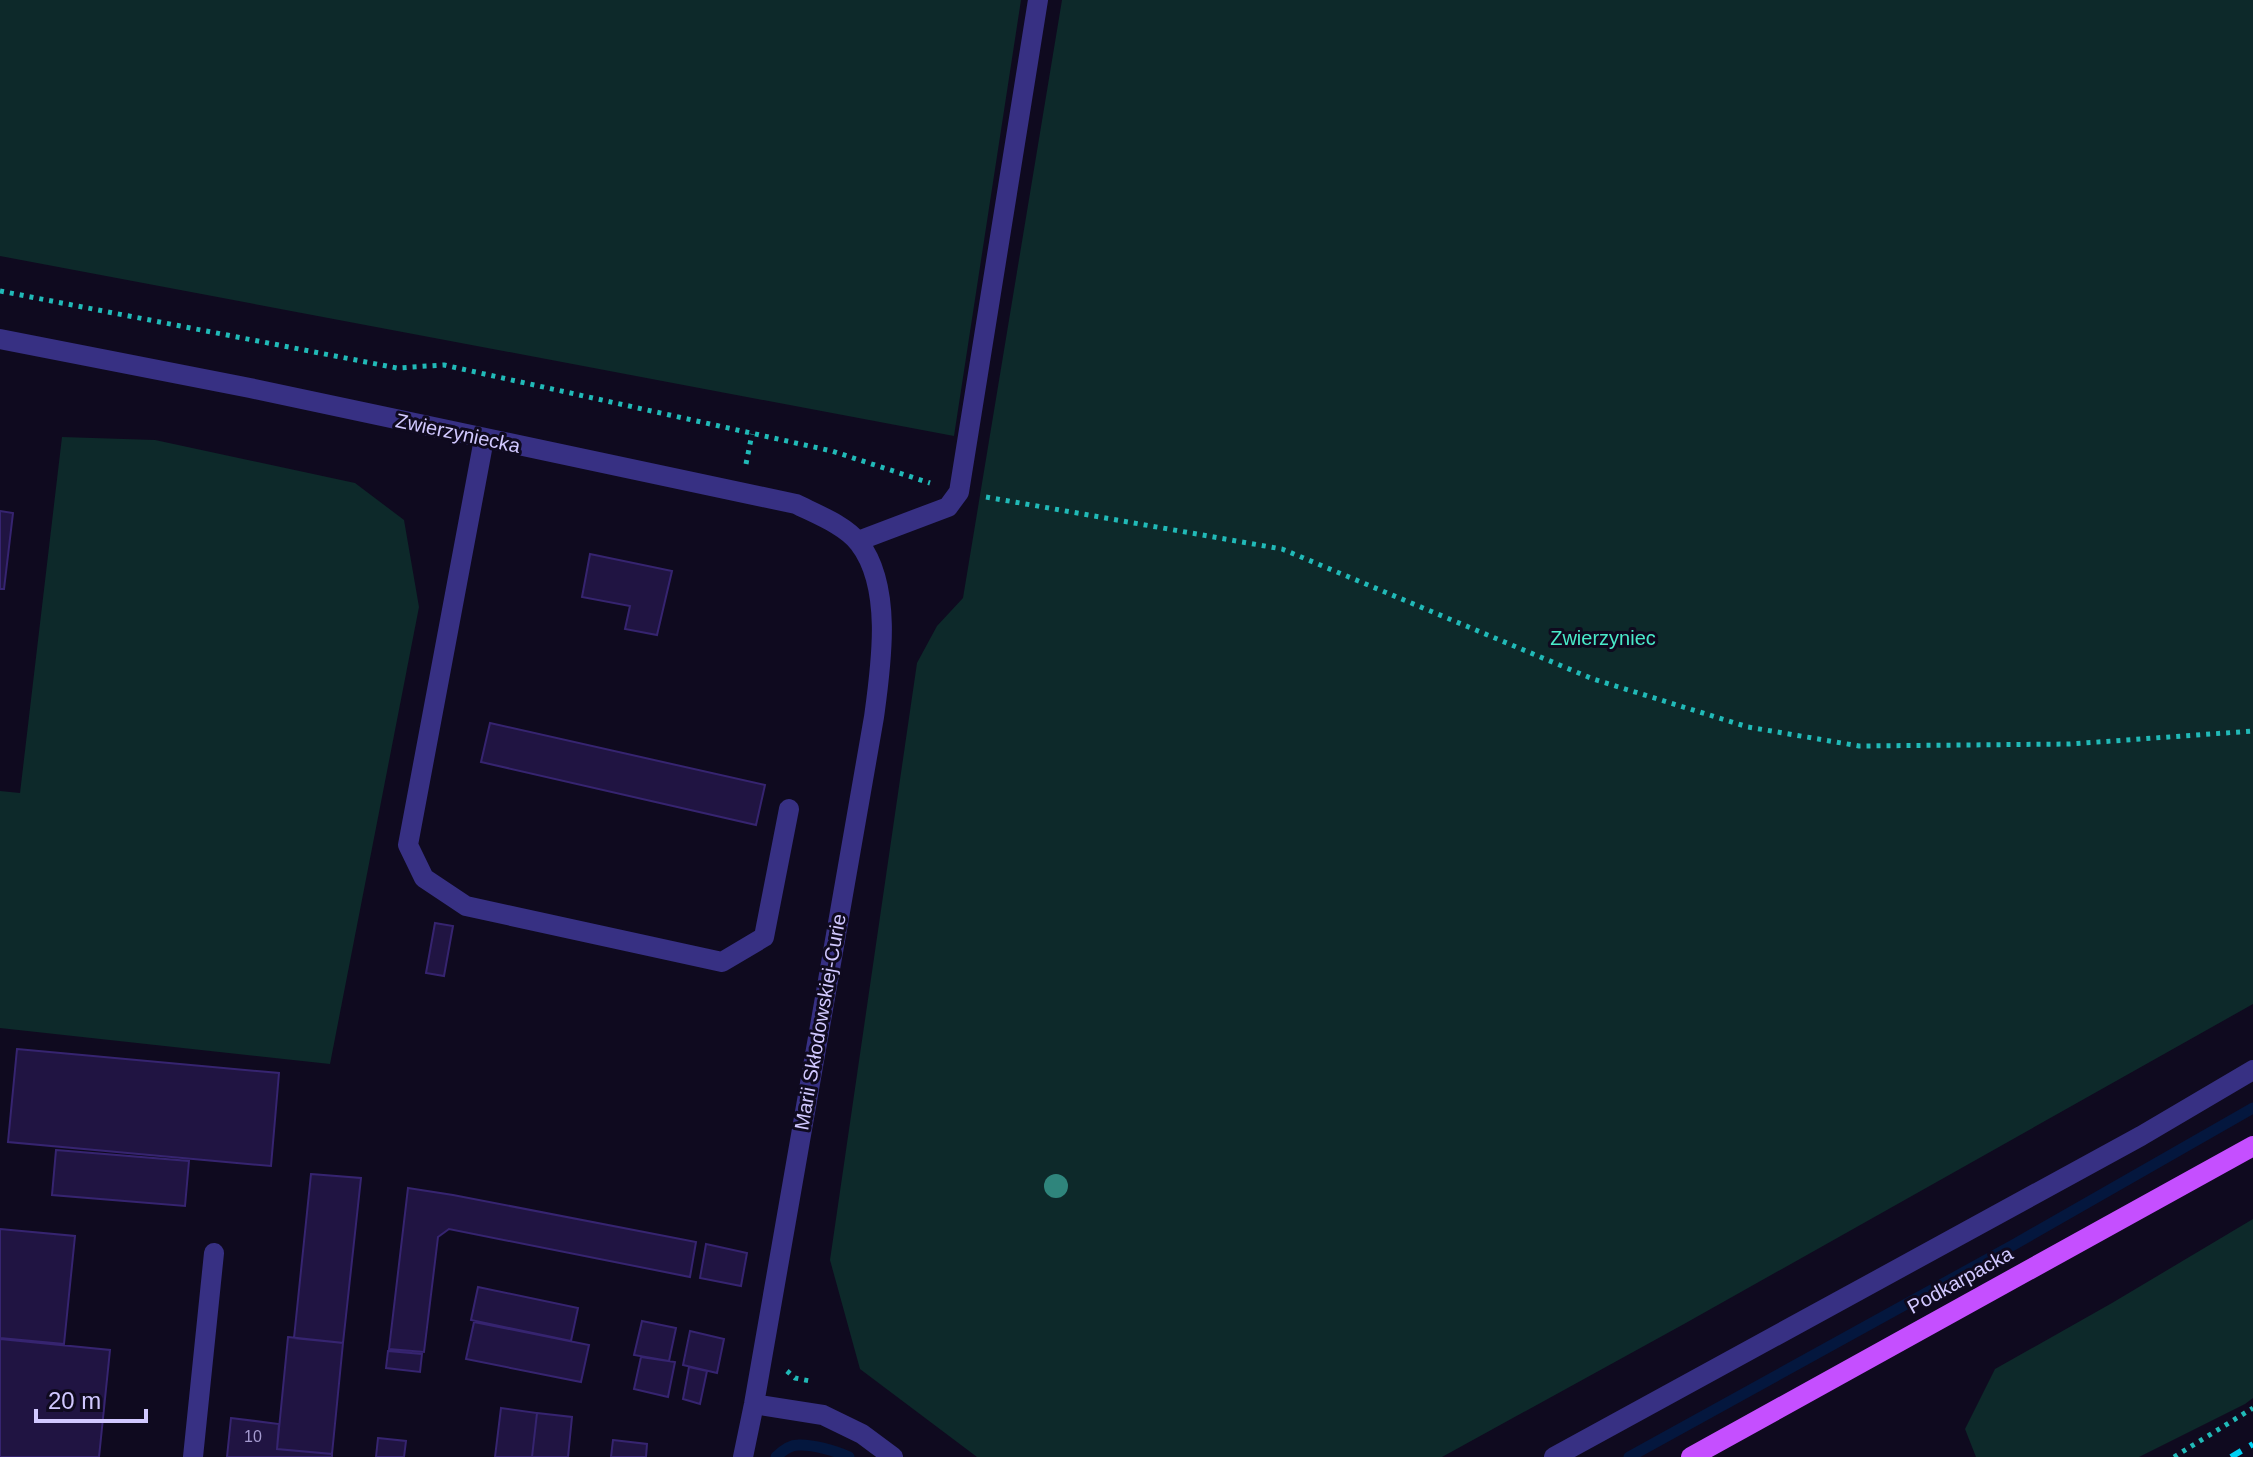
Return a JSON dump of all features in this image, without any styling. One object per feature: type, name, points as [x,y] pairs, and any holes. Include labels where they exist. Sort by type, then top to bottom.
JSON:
[{"type":"main road","name":"Podkarpacka","points":[[1691,1457],[2253,1146]]},
{"type":"street","points":[[858,541],[948,507],[959,492],[1038,0]]},
{"type":"street","name":"Zwierzyniecka","points":[[0,339],[250,388],[796,504],[828,519],[858,541],[871,564],[877,586]]},
{"type":"street","points":[[484,439],[408,845],[424,878],[466,906],[722,962],[764,937],[789,809]]},
{"type":"street","name":"Marii Skłodowskiej-Curie","points":[[743,1457],[874,717],[881,664],[877,586]]},
{"type":"street","points":[[1554,1457],[2141,1136],[2253,1070]]},
{"type":"street","points":[[193,1457],[214,1253]]},
{"type":"street","points":[[754,1404],[823,1415],[862,1434],[893,1457]]},
{"type":"path","points":[[0,291],[397,368],[444,365],[832,451],[959,492],[1282,549],[1593,679],[1748,727],[1859,746],[2070,744],[2253,731]]},
{"type":"path","points":[[744,476],[752,434]]},
{"type":"path","points":[[784,1365],[795,1378],[813,1381],[808,1413]]},
{"type":"path","points":[[2174,1457],[2253,1408]]},
{"type":"green space","points":[[0,0],[1021,0],[954,436],[0,256]]},
{"type":"green space","name":"Zwierzyniec","points":[[1062,0],[2253,0],[2253,1004],[1442,1457],[977,1457],[860,1369],[830,1260],[917,663],[937,626],[963,598]]},
{"type":"green space","points":[[62,437],[155,440],[355,483],[404,520],[419,607],[330,1064],[0,1028],[0,791],[20,793]]},
{"type":"green space","points":[[2253,1219],[2253,1398],[2139,1457],[1976,1457],[1965,1429],[1995,1369]]},
{"type":"building","points":[[0,511],[13,513],[4,589],[0,589]]},
{"type":"building","points":[[590,554],[672,571],[657,635],[625,629],[630,606],[582,597]]},
{"type":"building","points":[[490,723],[765,785],[756,825],[481,762]]},
{"type":"building","points":[[435,923],[453,926],[444,976],[426,973]]},
{"type":"building","points":[[17,1049],[279,1073],[271,1166],[8,1142]]},
{"type":"building","points":[[56,1150],[189,1161],[185,1206],[52,1195]]},
{"type":"building","points":[[311,1174],[361,1178],[343,1343],[294,1338]]},
{"type":"building","points":[[408,1188],[696,1242],[690,1277],[449,1229],[438,1237],[424,1352],[389,1349]]},
{"type":"building","points":[[0,1229],[75,1236],[64,1344],[0,1338]]},
{"type":"building","points":[[706,1244],[747,1253],[741,1286],[700,1278]]},
{"type":"building","points":[[478,1287],[578,1308],[571,1341],[471,1320]]},
{"type":"building","points":[[642,1321],[676,1328],[669,1361],[634,1355]]},
{"type":"building","points":[[474,1322],[589,1345],[581,1382],[466,1359]]},
{"type":"building","points":[[690,1331],[724,1339],[717,1373],[683,1365]]},
{"type":"building","points":[[288,1337],[343,1343],[332,1454],[277,1449]]},
{"type":"building","points":[[0,1339],[110,1350],[99,1457],[0,1457]]},
{"type":"building","points":[[388,1351],[422,1354],[420,1372],[386,1368]]},
{"type":"building","points":[[641,1357],[675,1362],[668,1397],[634,1389]]},
{"type":"building","points":[[689,1367],[707,1371],[700,1404],[683,1399]]},
{"type":"building","points":[[501,1408],[537,1413],[532,1457],[495,1457]]},
{"type":"building","points":[[537,1413],[572,1417],[568,1457],[532,1457]]},
{"type":"building","points":[[231,1418],[279,1424],[277,1449],[332,1454],[332,1457],[227,1457]]},
{"type":"building","points":[[378,1438],[406,1441],[404,1457],[376,1457]]},
{"type":"building","points":[[613,1440],[647,1444],[646,1457],[611,1457]]},
{"type":"waterway","points":[[1629,1457],[2015,1244],[2253,1108]]},
{"type":"waterway","points":[[776,1457],[795,1445],[824,1448],[849,1457]]},
{"type":"railway","points":[[2231,1457],[2253,1444]]}]
